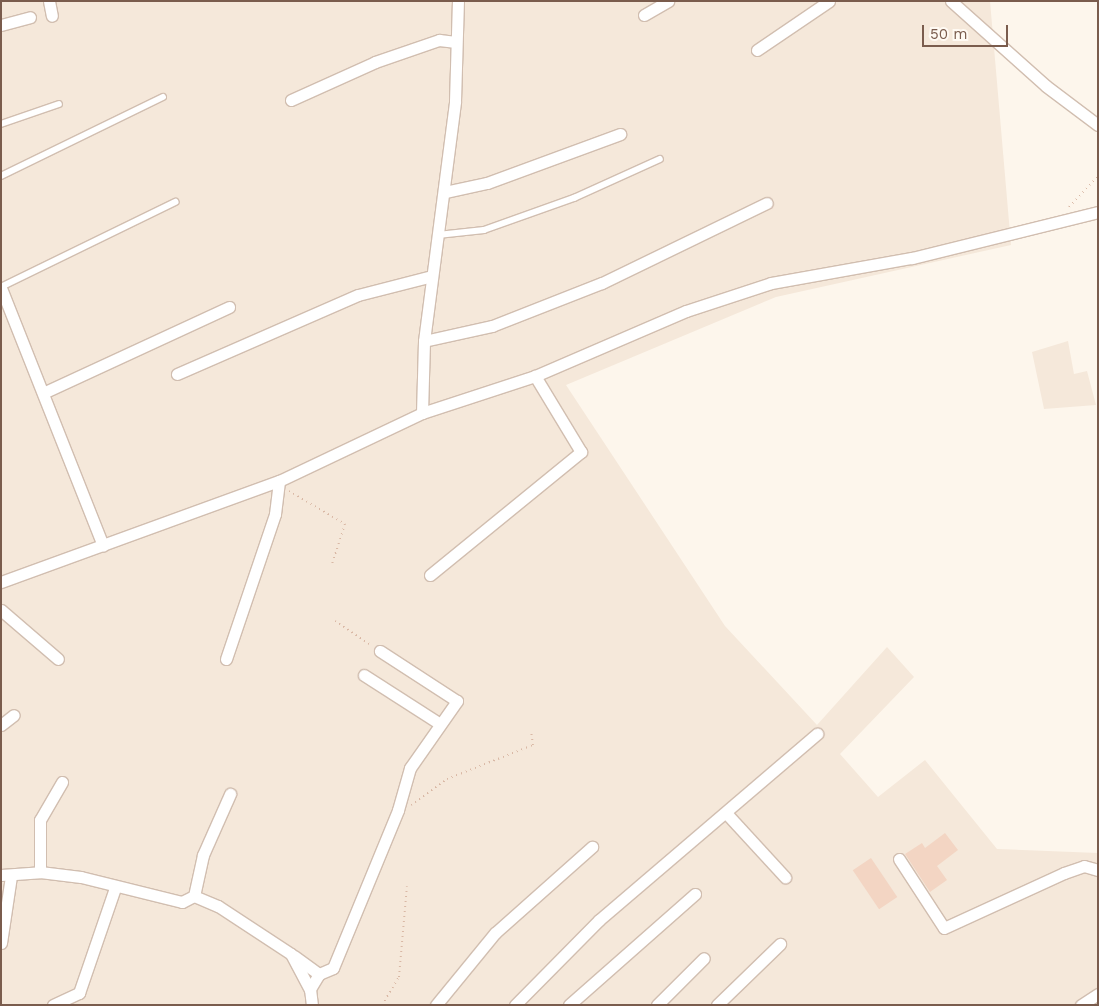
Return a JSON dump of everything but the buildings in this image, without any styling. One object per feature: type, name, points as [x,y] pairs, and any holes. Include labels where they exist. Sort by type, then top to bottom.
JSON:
[{"type":"street","points":[[49,1],[52,16]]},
{"type":"street","points":[[422,413],[424,341],[445,192],[458,1]]},
{"type":"street","points":[[644,15],[668,1]]},
{"type":"street","points":[[756,50],[829,1]]},
{"type":"street","points":[[951,1],[1046,86],[1098,125]]},
{"type":"street","points":[[1,25],[30,17]]},
{"type":"street","points":[[290,100],[375,62],[439,40],[456,42]]},
{"type":"street","points":[[445,192],[487,183],[620,134]]},
{"type":"street","points":[[424,341],[492,326],[602,283],[767,204]]},
{"type":"street","points":[[1,582],[279,481],[422,413],[535,376],[677,315],[771,284],[912,258],[1098,212]]},
{"type":"street","points":[[176,374],[358,295],[432,276]]},
{"type":"street","points":[[1,288],[103,546]]},
{"type":"street","points":[[42,393],[229,307]]},
{"type":"street","points":[[430,575],[581,452],[535,376]]},
{"type":"street","points":[[226,659],[276,514],[279,481]]},
{"type":"street","points":[[1,610],[58,658]]},
{"type":"street","points":[[310,989],[319,974],[333,968],[398,810],[410,768],[457,701],[380,651]]},
{"type":"street","points":[[364,675],[440,724]]},
{"type":"street","points":[[1,725],[14,714]]},
{"type":"street","points":[[515,1005],[599,920],[727,814],[817,734]]},
{"type":"street","points":[[40,872],[40,820],[62,782]]},
{"type":"street","points":[[194,896],[203,855],[230,794]]},
{"type":"street","points":[[727,814],[785,876]]},
{"type":"street","points":[[436,1005],[495,933],[592,847]]},
{"type":"street","points":[[899,860],[944,928],[1064,873],[1084,866],[1098,870]]},
{"type":"street","points":[[1,943],[6,875],[40,872],[81,877],[115,888],[182,902],[194,896]]},
{"type":"street","points":[[53,1005],[79,993],[115,888]]},
{"type":"street","points":[[568,1005],[695,894]]},
{"type":"street","points":[[194,896],[233,915],[319,974]]},
{"type":"street","points":[[717,1005],[780,944]]},
{"type":"street","points":[[291,954],[310,989],[312,1005]]},
{"type":"street","points":[[657,1005],[704,958]]},
{"type":"street","points":[[1081,1005],[1098,994]]},
{"type":"lane","points":[[1,176],[163,97]]},
{"type":"lane","points":[[1,124],[59,104]]},
{"type":"lane","points":[[438,235],[484,230],[574,198],[660,159]]},
{"type":"lane","points":[[1,288],[174,202]]},
{"type":"path","points":[[1059,222],[1098,176]]},
{"type":"path","points":[[279,481],[298,499],[345,524],[332,564]]},
{"type":"path","points":[[335,621],[380,651]]},
{"type":"path","points":[[398,810],[460,773],[533,745],[531,730]]},
{"type":"path","points":[[382,1005],[399,976],[407,886]]},
{"type":"shaded area","points":[[1,1],[990,1],[1011,245],[776,297],[566,385],[725,626],[817,725],[887,647],[914,677],[840,754],[878,797],[925,760],[997,849],[1098,853],[1098,1005],[1,1005]]},
{"type":"shaded area","points":[[1068,341],[1074,374],[1087,371],[1096,405],[1044,409],[1032,352]]}]
